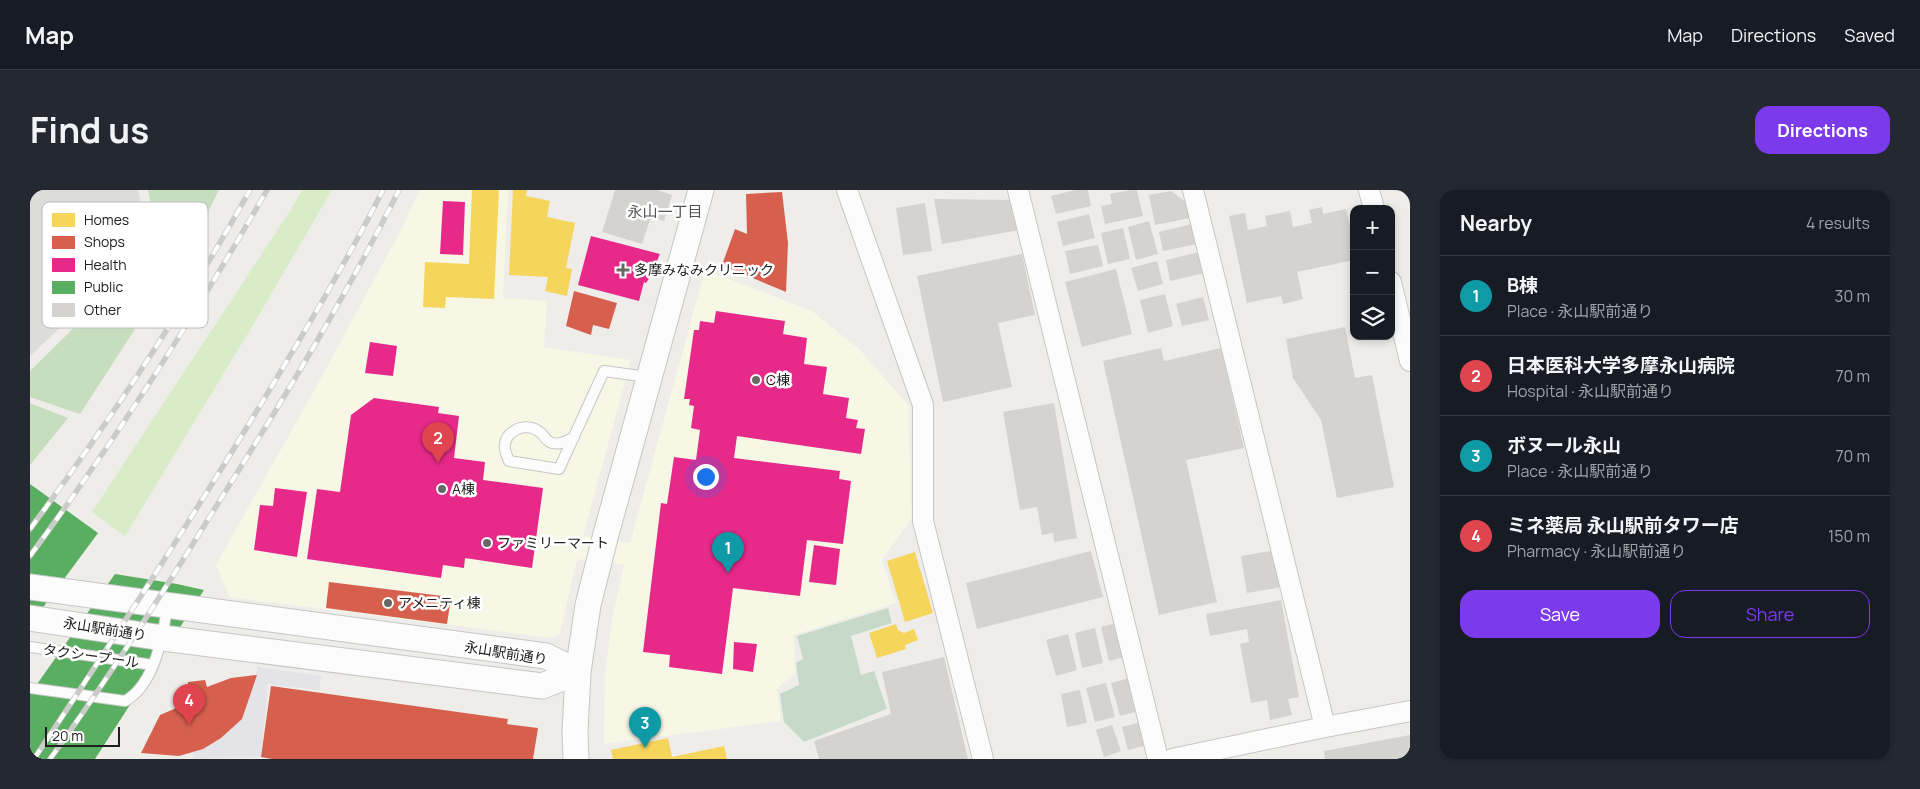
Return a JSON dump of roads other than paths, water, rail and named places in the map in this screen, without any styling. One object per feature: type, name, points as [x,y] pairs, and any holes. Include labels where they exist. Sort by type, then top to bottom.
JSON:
[{"type":"street","points":[[576,759],[575,732],[578,672],[590,597],[701,190]]},
{"type":"street","points":[[847,190],[923,405],[923,521],[983,759]]},
{"type":"street","points":[[1018,190],[1158,759]]},
{"type":"street","points":[[1193,190],[1325,726]]},
{"type":"street","points":[[1369,190],[1373,205]]},
{"type":"street","points":[[1394,295],[1410,361]]},
{"type":"street","name":"永山駅前通り","points":[[30,587],[167,607],[546,656],[578,672]]},
{"type":"street","name":"永山駅前通り","points":[[30,618],[163,638],[542,686],[578,672]]},
{"type":"street","points":[[389,667],[393,636]]},
{"type":"street","points":[[1172,759],[1325,726],[1410,711]]},
{"type":"lane","points":[[574,437],[564,443],[554,444],[531,428],[522,427],[513,431],[507,438],[504,450],[509,460],[559,469],[574,437],[604,371],[649,377]]},
{"type":"lane","points":[[30,688],[125,701],[135,696],[152,665],[163,638],[167,607]]},
{"type":"lane","name":"タクシープール","points":[[30,647],[152,665]]},
{"type":"railway","points":[[208,262],[250,190]]},
{"type":"railway","points":[[208,290],[267,190]]},
{"type":"railway","points":[[34,759],[146,588],[228,458],[321,303],[383,190]]},
{"type":"railway","points":[[50,759],[138,630],[269,422],[336,307],[399,190]]},
{"type":"railway","points":[[30,529],[118,405],[168,328]]},
{"type":"railway","points":[[30,556],[124,422],[184,328]]},
{"type":"place","name":"多摩みなみクリニック","points":[[623,270]]},
{"type":"place","name":"C棟","points":[[756,380]]},
{"type":"place","name":"日本医科大学多摩永山病院","points":[[438,463]]},
{"type":"place","name":"A棟","points":[[442,489]]},
{"type":"place","name":"ファミリーマート","points":[[487,543]]},
{"type":"place","name":"B棟","points":[[728,573]]},
{"type":"place","name":"アメニティ棟","points":[[388,603]]},
{"type":"place","name":"ミネ薬局 永山駅前タワー店","points":[[189,725]]},
{"type":"place","name":"ボヌール永山","points":[[645,748]]},
{"type":"district","name":"永山一丁目","points":[[665,212]]}]
